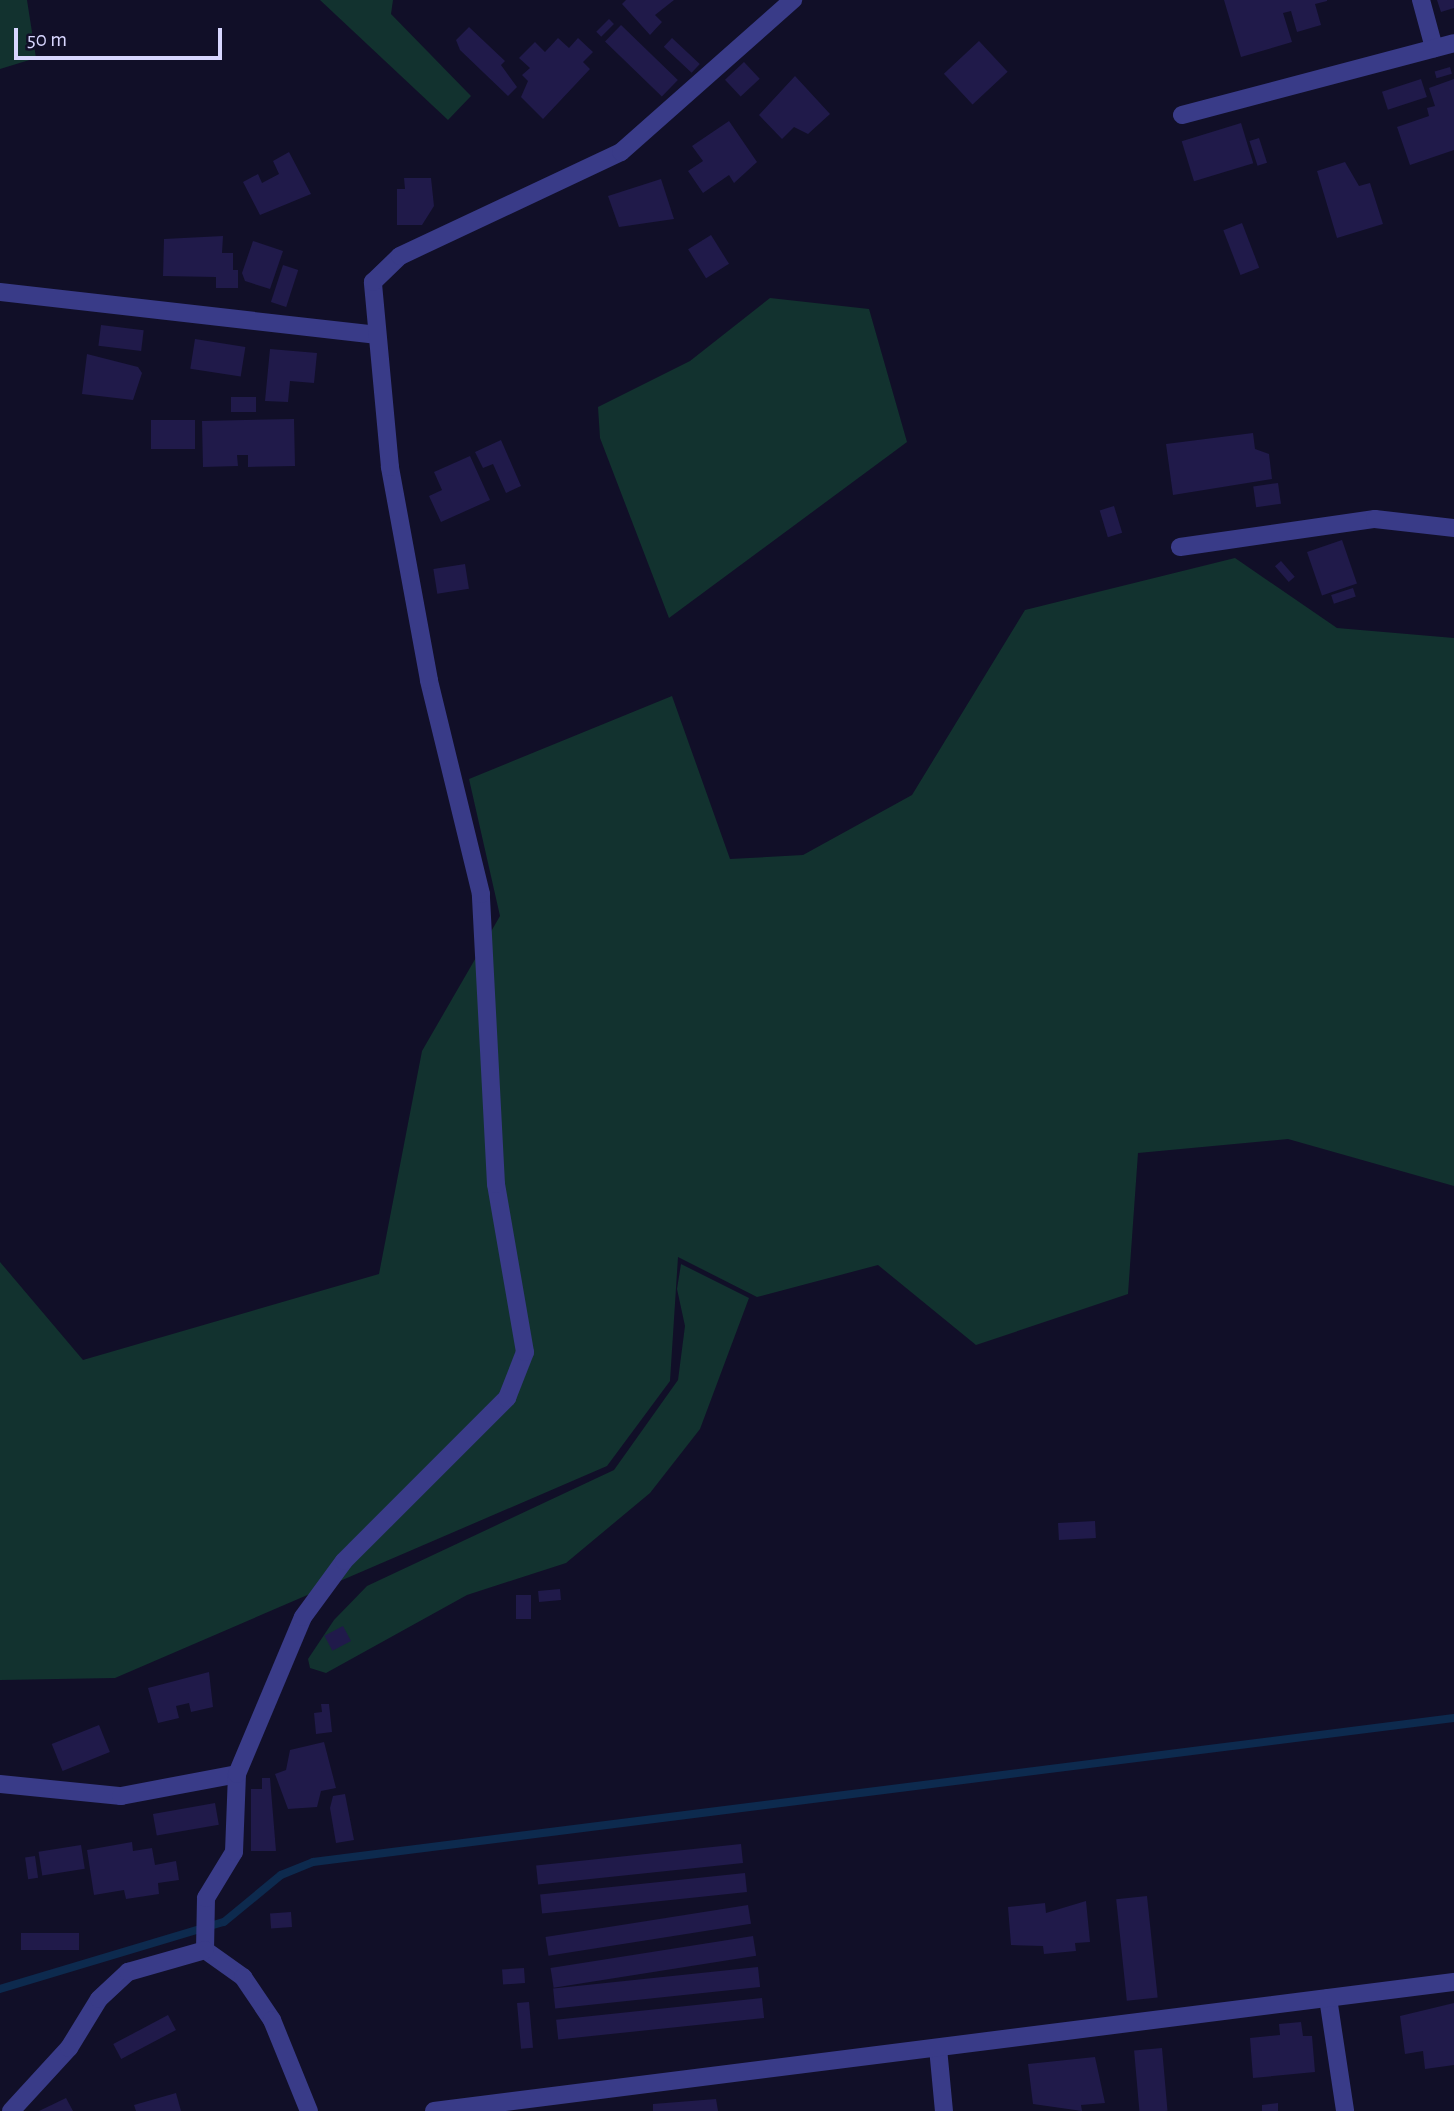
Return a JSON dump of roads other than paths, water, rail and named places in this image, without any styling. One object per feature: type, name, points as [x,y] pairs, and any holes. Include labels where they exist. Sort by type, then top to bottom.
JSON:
[{"type":"street","points":[[205,1950],[206,1898],[234,1852],[237,1774],[303,1616],[344,1561],[507,1398],[525,1352],[496,1184],[481,894],[429,680],[390,467],[373,282],[400,256],[621,152],[793,0]]},
{"type":"street","points":[[1421,0],[1434,48]]},
{"type":"street","points":[[1182,115],[1454,43]]},
{"type":"street","points":[[0,292],[376,335]]},
{"type":"street","points":[[1181,547],[1375,519],[1454,528]]},
{"type":"street","points":[[0,1784],[121,1796],[237,1774]]},
{"type":"street","points":[[10,2111],[69,2048],[99,1999],[128,1972],[205,1950]]},
{"type":"street","points":[[205,1950],[243,1977],[272,2020],[309,2111]]},
{"type":"street","points":[[434,2111],[1454,1982]]},
{"type":"street","points":[[1328,1998],[1345,2111]]},
{"type":"street","points":[[938,2048],[944,2111]]},
{"type":"waterway","points":[[0,1989],[224,1922],[281,1875],[313,1862],[1454,1718]]}]
